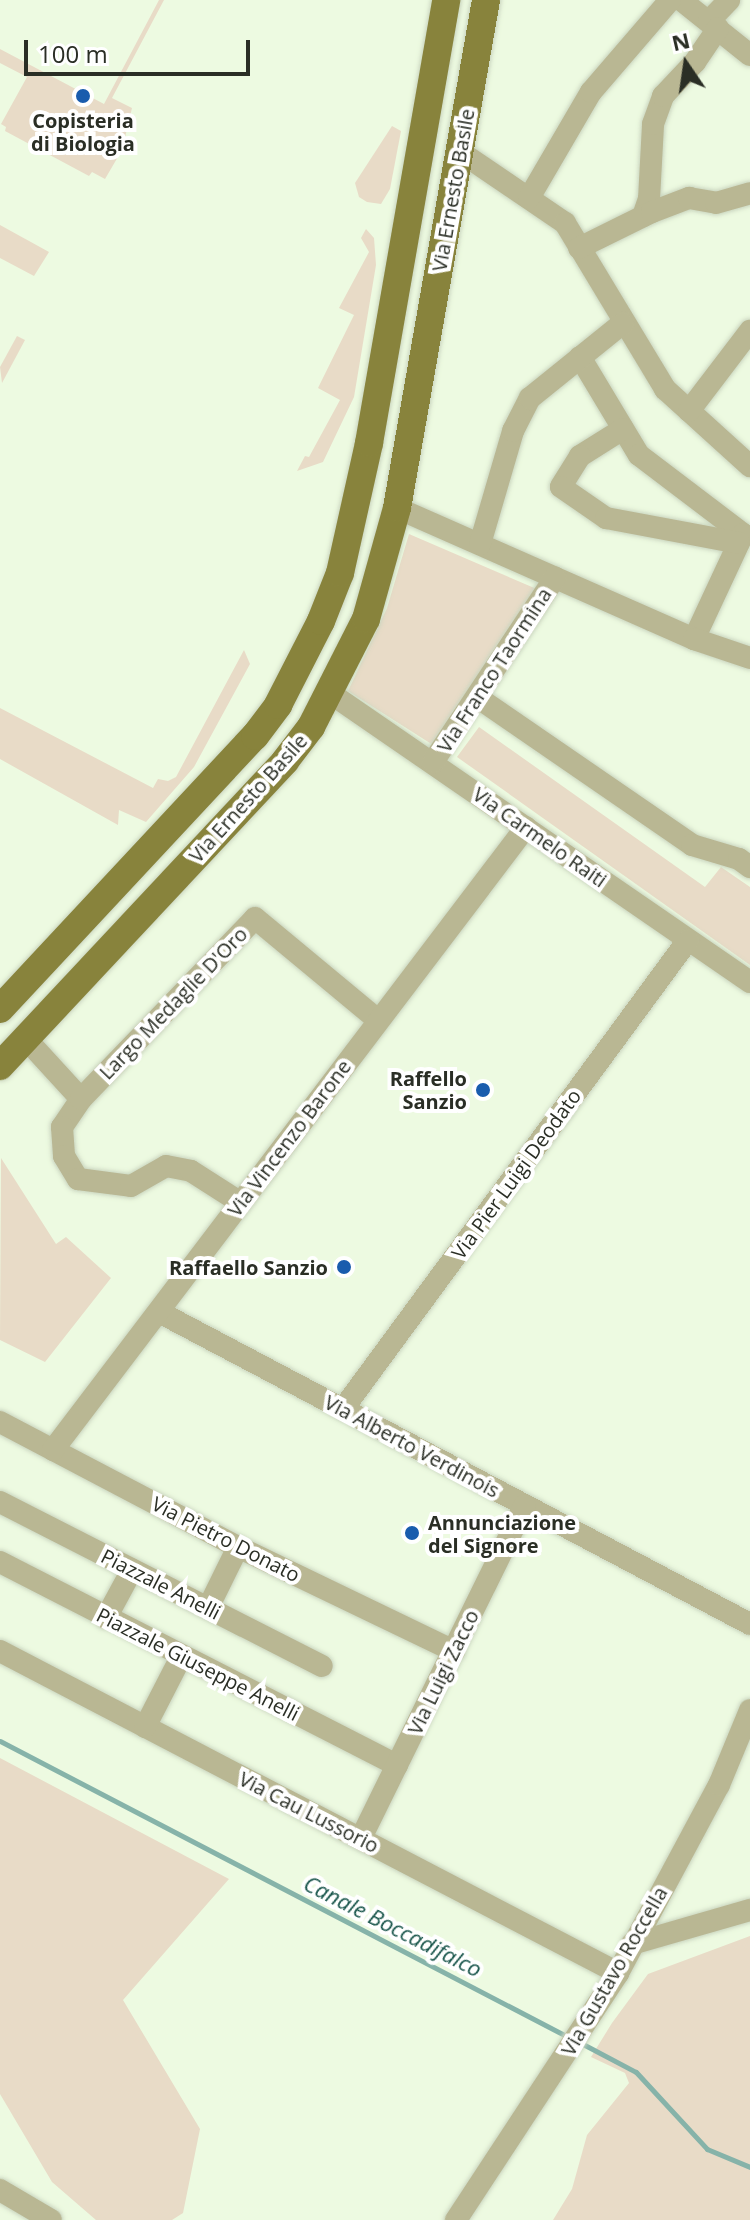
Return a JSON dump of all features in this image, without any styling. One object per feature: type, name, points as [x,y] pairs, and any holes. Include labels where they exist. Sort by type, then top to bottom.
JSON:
[{"type":"main road","name":"Via Ernesto Basile","points":[[0,1009],[255,736],[278,705],[340,573],[383,372],[446,0]]},
{"type":"main road","name":"Via Ernesto Basile","points":[[0,1066],[285,761],[311,727],[366,619],[397,508],[486,0]]},
{"type":"street","points":[[529,198],[591,92],[670,0]]},
{"type":"street","points":[[681,0],[750,55]]},
{"type":"street","points":[[643,216],[650,184],[653,124],[663,96],[695,62],[713,24],[729,0]]},
{"type":"street","points":[[459,151],[565,223],[665,389],[750,466]]},
{"type":"street","points":[[579,248],[643,216],[689,198],[716,203],[750,193]]},
{"type":"street","points":[[480,544],[513,431],[530,398],[623,323]]},
{"type":"street","points":[[689,411],[750,331]]},
{"type":"street","points":[[580,357],[639,455],[744,532]]},
{"type":"street","points":[[383,372],[422,379]]},
{"type":"street","points":[[623,429],[580,456],[561,487],[606,518],[744,532]]},
{"type":"street","points":[[397,508],[694,639],[750,658]]},
{"type":"street","points":[[694,639],[744,532]]},
{"type":"street","name":"Via Franco Taormina","points":[[433,762],[555,578]]},
{"type":"street","name":"Via Carmelo Raiti","points":[[330,693],[750,982]]},
{"type":"street","points":[[477,697],[692,845],[746,857]]},
{"type":"street","name":"Via Vincenzo Barone","points":[[53,1450],[526,827]]},
{"type":"street","name":"Largo Medaglie D'Oro","points":[[81,1099],[255,918],[378,1020]]},
{"type":"street","name":"Via Pier Luigi Deodato","points":[[343,1409],[688,940]]},
{"type":"street","points":[[26,1039],[81,1099],[62,1127],[64,1156],[78,1179],[131,1186],[166,1166],[191,1171],[241,1203]]},
{"type":"street","name":"Via Alberto Verdinois","points":[[159,1312],[750,1624]]},
{"type":"street","name":"Via Pietro Donato","points":[[0,1422],[238,1547],[454,1651]]},
{"type":"street","name":"Piazzale Anelli","points":[[0,1502],[322,1666]]},
{"type":"street","name":"Via Luigi Zacco","points":[[361,1838],[525,1505]]},
{"type":"street","points":[[208,1608],[238,1547]]},
{"type":"street","name":"Piazzale Giuseppe Anelli","points":[[0,1562],[397,1765]]},
{"type":"street","points":[[106,1618],[132,1570]]},
{"type":"street","name":"Via Cau Lussorio","points":[[0,1651],[618,1973]]},
{"type":"street","points":[[145,1727],[181,1657]]},
{"type":"street","name":"Via Gustavo Roccella","points":[[456,2220],[618,1973],[719,1785],[750,1710]]},
{"type":"street","points":[[632,1944],[750,1910]]},
{"type":"street","points":[[0,2190],[51,2220]]},
{"type":"shaded area","points":[[159,0],[164,0],[112,98],[132,108],[122,150],[105,179],[92,172],[89,176],[5,131],[6,127],[1,124],[27,77],[0,63],[0,49],[104,104]]},
{"type":"shaded area","points":[[392,126],[401,131],[390,189],[381,204],[367,202],[359,197],[355,183]]},
{"type":"shaded area","points":[[0,225],[49,252],[34,276],[0,258]]},
{"type":"shaded area","points":[[366,229],[374,238],[376,265],[354,397],[323,462],[297,471],[305,456],[309,457],[340,400],[318,388],[354,315],[339,308],[369,252],[361,238]]},
{"type":"shaded area","points":[[17,336],[25,340],[2,383],[0,367]]},
{"type":"shaded area","points":[[409,534],[539,590],[433,745],[348,691],[387,608]]},
{"type":"shaded area","points":[[244,650],[250,664],[194,767],[146,822],[119,810],[118,825],[0,759],[0,708],[153,788],[158,779],[168,781],[176,777]]},
{"type":"shaded area","points":[[479,727],[705,887],[721,867],[750,887],[750,965],[457,757]]},
{"type":"shaded area","points":[[1,1158],[56,1244],[66,1237],[111,1278],[45,1362],[0,1340]]},
{"type":"shaded area","points":[[0,1758],[229,1879],[123,2000],[200,2129],[183,2213],[172,2220],[96,2220],[52,2182],[0,2094]]},
{"type":"shaded area","points":[[750,1936],[750,2220],[553,2220],[572,2189],[587,2135],[629,2083],[625,2073],[591,2057],[612,2023],[648,1974]]},
{"type":"waterway","name":"Canale Boccadifalco","points":[[0,1741],[570,2038]]},
{"type":"waterway","name":"Canale Boccadifalco","points":[[579,2042],[636,2072],[707,2149],[750,2167]]},
{"type":"place","name":"Copisteria di Biologia","points":[[83,96]]},
{"type":"place","name":"Raffello Sanzio","points":[[483,1090]]},
{"type":"place","name":"Raffaello Sanzio","points":[[344,1267]]},
{"type":"place","name":"Annunciazione del Signore","points":[[412,1533]]}]
